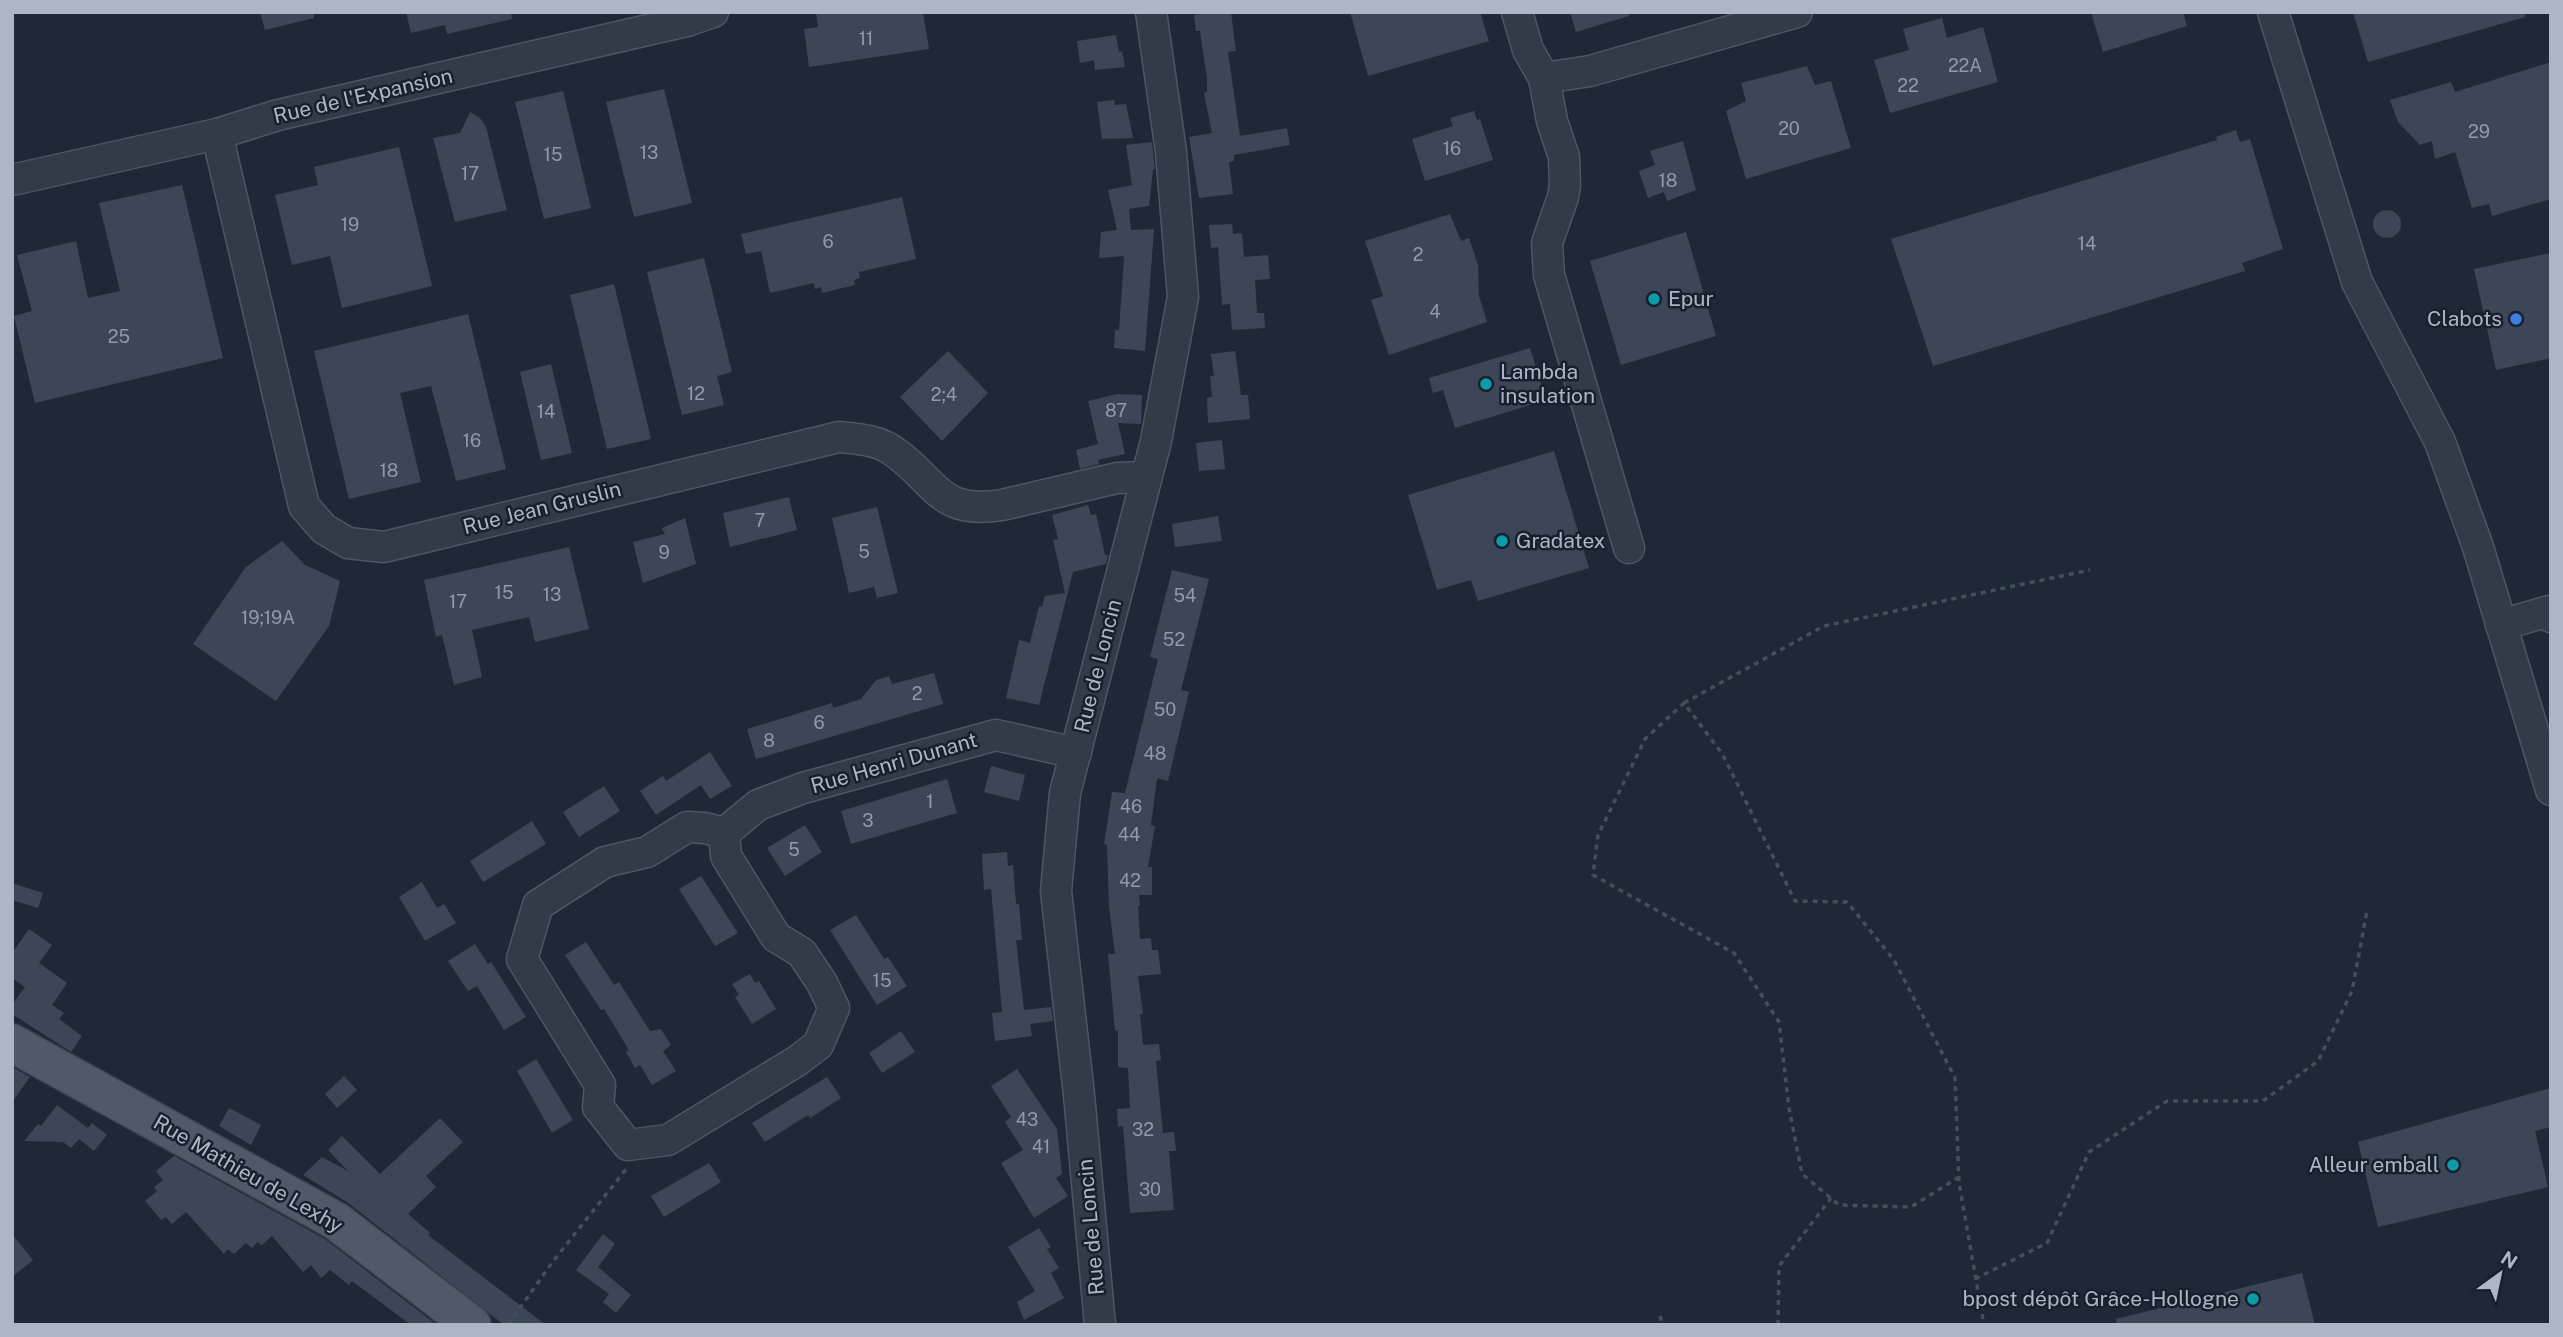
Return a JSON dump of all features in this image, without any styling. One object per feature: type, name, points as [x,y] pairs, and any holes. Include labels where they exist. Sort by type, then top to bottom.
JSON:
[{"type":"main road","name":"Rue Mathieu de Lexhy","points":[[12,1043],[336,1221],[472,1325]]},
{"type":"street","name":"Rue de l'Expansion","points":[[12,180],[213,135],[278,115],[674,24],[713,12]]},
{"type":"street","name":"Rue de Loncin","points":[[1100,1325],[1079,1095],[1056,891],[1065,793],[1156,441],[1184,297],[1171,152],[1151,12]]},
{"type":"street","points":[[1517,12],[1528,50],[1544,78],[1552,121],[1564,158],[1563,197],[1547,243],[1549,275],[1629,548]]},
{"type":"street","points":[[1544,78],[1590,71],[1797,12]]},
{"type":"street","points":[[2273,12],[2357,282],[2440,442],[2478,547],[2551,790]]},
{"type":"street","name":"Rue Jean Gruslin","points":[[213,135],[304,506],[324,529],[348,543],[384,547],[839,437],[867,439],[880,444],[896,453],[947,500],[964,506],[984,508],[1117,478],[1145,477]]},
{"type":"street","points":[[2501,625],[2550,613]]},
{"type":"street","name":"Rue Henri Dunant","points":[[723,833],[758,805],[792,792],[996,735],[1076,753]]},
{"type":"street","points":[[687,827],[723,833],[726,856],[775,937],[802,953],[822,983],[834,1008],[818,1045],[797,1061],[668,1140],[628,1145],[598,1107],[600,1085],[523,959],[538,905],[605,862],[647,852],[687,827]]},
{"type":"path","points":[[1959,1177],[1912,1207],[1839,1205],[1802,1174],[1789,1108],[1779,1022],[1734,953],[1593,875],[1598,835],[1645,739],[1684,703],[1825,626],[2090,570]]},
{"type":"path","points":[[1684,703],[1723,755],[1795,901],[1847,902],[1894,960],[1955,1078],[1959,1177],[1984,1325]]},
{"type":"path","points":[[1975,1279],[2047,1242],[2089,1152],[2167,1101],[2263,1101],[2318,1060],[2352,991],[2367,911]]},
{"type":"path","points":[[508,1325],[551,1264],[624,1173],[640,1145]]},
{"type":"path","points":[[1778,1325],[1779,1266],[1831,1198]]},
{"type":"path","points":[[1660,1316],[1662,1325]]},
{"type":"building","points":[[260,12],[314,12],[314,18],[265,30]]},
{"type":"building","points":[[406,12],[511,12],[512,19],[447,34],[445,25],[411,33]]},
{"type":"building","points":[[816,12],[923,12],[929,49],[809,67],[804,29],[818,27]]},
{"type":"building","points":[[1231,12],[1236,51],[1228,52],[1240,136],[1287,128],[1290,145],[1234,155],[1234,161],[1229,162],[1233,194],[1199,198],[1189,137],[1212,133],[1204,93],[1207,92],[1207,78],[1200,31],[1196,31],[1194,15]]},
{"type":"building","points":[[1350,12],[1480,12],[1489,41],[1368,76]]},
{"type":"building","points":[[1570,12],[1629,12],[1629,16],[1576,32]]},
{"type":"building","points":[[2091,12],[2183,12],[2187,26],[2103,52]]},
{"type":"building","points":[[2353,12],[2525,12],[2525,17],[2368,62]]},
{"type":"building","points":[[1942,18],[1947,38],[1983,27],[1998,82],[1890,113],[1874,60],[1909,50],[1903,29]]},
{"type":"building","points":[[1116,35],[1125,67],[1095,70],[1094,60],[1080,63],[1077,41]]},
{"type":"building","points":[[2551,62],[2551,199],[2492,216],[2489,204],[2472,208],[2455,152],[2435,159],[2432,141],[2420,145],[2398,122],[2390,100],[2451,82],[2455,92]]},
{"type":"building","points":[[1807,66],[1815,85],[1831,81],[1851,148],[1746,179],[1726,111],[1746,101],[1741,83]]},
{"type":"building","points":[[664,89],[692,203],[634,217],[606,102]]},
{"type":"building","points":[[563,91],[591,208],[544,219],[515,102]]},
{"type":"building","points":[[1114,100],[1115,105],[1126,104],[1133,138],[1102,139],[1097,102]]},
{"type":"building","points":[[1474,111],[1477,120],[1480,119],[1493,160],[1425,181],[1412,139],[1453,126],[1450,118]]},
{"type":"building","points":[[470,112],[480,118],[486,127],[507,210],[455,222],[433,138],[460,133]]},
{"type":"building","points":[[2236,130],[2240,142],[2250,139],[2283,249],[2242,263],[2245,271],[1933,366],[1891,239],[2217,140],[2216,137]]},
{"type":"building","points":[[1683,141],[1696,190],[1667,201],[1664,192],[1648,198],[1639,171],[1655,165],[1650,151]]},
{"type":"building","points":[[1152,142],[1155,169],[1149,206],[1129,209],[1131,230],[1154,229],[1145,351],[1114,348],[1115,330],[1119,330],[1124,259],[1123,256],[1099,258],[1101,232],[1117,230],[1108,190],[1132,185],[1126,145]]},
{"type":"building","points":[[399,147],[432,286],[342,308],[330,256],[292,265],[275,195],[318,185],[314,167]]},
{"type":"building","points":[[182,185],[223,358],[35,403],[14,316],[32,311],[17,255],[76,241],[88,298],[120,291],[99,203]]},
{"type":"building","points":[[902,197],[916,259],[859,272],[860,278],[854,280],[855,285],[822,293],[821,287],[815,289],[814,283],[770,293],[761,251],[746,254],[741,234]]},
{"type":"building","points":[[2387,210],[2397,214],[2401,224],[2397,234],[2387,238],[2377,234],[2373,224],[2377,214]]},
{"type":"building","points":[[1450,214],[1461,241],[1469,238],[1478,265],[1479,296],[1487,322],[1389,355],[1371,300],[1383,296],[1365,241]]},
{"type":"building","points":[[1232,224],[1233,234],[1242,233],[1244,257],[1268,255],[1270,279],[1255,280],[1257,313],[1264,313],[1265,328],[1232,330],[1230,304],[1222,305],[1218,247],[1211,248],[1209,225]]},
{"type":"building","name":"Epur","points":[[1686,232],[1716,336],[1621,365],[1590,261]]},
{"type":"building","points":[[2551,253],[2551,358],[2496,370],[2474,269]]},
{"type":"building","points":[[704,258],[732,372],[717,376],[724,405],[682,415],[647,272]]},
{"type":"building","points":[[614,284],[651,439],[607,449],[570,295]]},
{"type":"building","points":[[468,314],[506,469],[456,481],[431,386],[400,393],[421,482],[349,499],[314,351]]},
{"type":"building","name":"Lambda insulation","points":[[1530,348],[1546,400],[1455,428],[1443,390],[1433,393],[1429,378]]},
{"type":"building","points":[[948,351],[988,393],[942,441],[900,397]]},
{"type":"building","points":[[1235,351],[1241,395],[1248,395],[1250,419],[1208,423],[1207,398],[1212,397],[1210,376],[1214,376],[1211,354]]},
{"type":"building","points":[[551,364],[572,453],[541,460],[520,372]]},
{"type":"building","points":[[1117,394],[1142,395],[1141,424],[1118,423],[1125,454],[1098,460],[1099,464],[1080,469],[1076,450],[1098,444],[1088,401]]},
{"type":"building","points":[[1222,440],[1225,469],[1199,471],[1196,443]]},
{"type":"building","name":"Gradatex","points":[[1554,451],[1589,568],[1478,601],[1471,580],[1437,590],[1408,495]]},
{"type":"building","points":[[789,497],[797,530],[730,547],[723,513]]},
{"type":"building","points":[[1088,505],[1091,515],[1096,514],[1105,555],[1108,555],[1106,564],[1073,572],[1039,705],[1006,698],[1019,640],[1030,643],[1039,606],[1042,607],[1045,596],[1065,593],[1053,540],[1058,539],[1052,515]]},
{"type":"building","points":[[877,507],[898,593],[877,598],[874,587],[849,593],[832,518]]},
{"type":"building","points":[[1218,516],[1222,541],[1175,547],[1172,524]]},
{"type":"building","points":[[685,518],[696,564],[643,583],[633,542],[665,534],[662,528]]},
{"type":"building","points":[[282,541],[305,565],[340,581],[329,626],[276,701],[193,644],[246,567]]},
{"type":"building","points":[[569,547],[589,629],[535,642],[529,617],[472,630],[482,677],[454,685],[442,635],[436,637],[424,580]]},
{"type":"building","points":[[1172,570],[1209,579],[1181,690],[1189,692],[1168,781],[1157,778],[1151,825],[1155,826],[1148,867],[1152,867],[1152,895],[1139,895],[1138,906],[1140,939],[1151,938],[1152,950],[1158,950],[1161,974],[1138,976],[1143,1014],[1140,1014],[1143,1045],[1159,1044],[1161,1060],[1156,1061],[1163,1133],[1174,1132],[1176,1151],[1169,1151],[1174,1210],[1130,1213],[1123,1126],[1118,1127],[1117,1109],[1130,1108],[1128,1068],[1118,1067],[1118,1030],[1115,1031],[1108,954],[1115,954],[1109,907],[1107,845],[1104,844],[1112,792],[1125,793],[1158,659],[1150,657]]},
{"type":"building","points":[[934,673],[943,704],[756,759],[747,729],[832,703],[833,708],[861,699],[876,680],[889,676],[892,684]]},
{"type":"building","points":[[710,752],[732,786],[710,799],[701,785],[656,815],[640,791],[663,776],[666,781]]},
{"type":"building","points":[[991,766],[1025,775],[1019,801],[984,792]]},
{"type":"building","points":[[947,779],[957,813],[851,844],[841,811]]},
{"type":"building","points":[[604,786],[620,811],[579,837],[563,812]]},
{"type":"building","points":[[532,821],[546,844],[483,882],[470,861]]},
{"type":"building","points":[[805,825],[822,852],[785,876],[767,848]]},
{"type":"building","points":[[1007,852],[1008,866],[1013,865],[1016,904],[1019,904],[1022,940],[1016,940],[1024,1010],[1051,1007],[1053,1021],[1030,1024],[1032,1036],[995,1041],[992,1013],[1002,1012],[991,889],[984,890],[982,854]]},
{"type":"building","points":[[701,876],[738,933],[715,946],[679,889]]},
{"type":"building","points":[[422,882],[437,908],[444,904],[456,923],[425,941],[399,897]]},
{"type":"building","points":[[12,883],[43,893],[38,908],[12,900]]},
{"type":"building","points":[[856,915],[884,959],[888,957],[907,986],[877,1005],[830,930]]},
{"type":"building","points":[[29,929],[52,945],[39,963],[67,983],[52,1005],[64,1013],[59,1019],[82,1036],[71,1052],[12,1014],[12,1005],[25,987],[12,978],[12,953]]},
{"type":"building","points":[[586,942],[614,985],[619,982],[650,1031],[661,1029],[671,1045],[663,1051],[676,1071],[652,1085],[640,1065],[635,1068],[626,1052],[629,1050],[604,1009],[601,1010],[565,955]]},
{"type":"building","points":[[475,944],[488,964],[491,962],[526,1017],[504,1030],[477,986],[468,991],[448,961]]},
{"type":"building","points":[[750,974],[755,983],[759,981],[776,1009],[752,1024],[735,997],[739,995],[732,984]]},
{"type":"building","points":[[901,1031],[915,1052],[882,1073],[869,1053]]},
{"type":"building","points":[[536,1059],[573,1120],[552,1133],[517,1071]]},
{"type":"building","points":[[12,1067],[30,1077],[12,1102]]},
{"type":"building","points":[[1017,1069],[1057,1129],[1062,1174],[1056,1178],[1068,1196],[1034,1218],[1001,1163],[1023,1150],[1005,1122],[1011,1117],[991,1086]]},
{"type":"building","points":[[344,1076],[357,1090],[337,1108],[325,1094]]},
{"type":"building","points":[[827,1077],[841,1098],[765,1142],[752,1123]]},
{"type":"building","name":"Alleur emball","points":[[2551,1088],[2551,1127],[2535,1131],[2548,1187],[2378,1227],[2358,1142]]},
{"type":"building","points":[[57,1105],[88,1128],[92,1123],[107,1135],[94,1151],[79,1139],[71,1148],[63,1142],[24,1141],[38,1124],[41,1126]]},
{"type":"building","points":[[229,1108],[261,1125],[251,1145],[219,1126]]},
{"type":"building","points":[[440,1118],[463,1142],[426,1176],[436,1187],[408,1214],[430,1233],[428,1235],[546,1325],[504,1325],[347,1202],[303,1175],[322,1157],[348,1171],[328,1150],[342,1136],[380,1174]]},
{"type":"building","points":[[174,1156],[325,1239],[437,1325],[411,1325],[352,1281],[349,1285],[330,1270],[321,1278],[311,1265],[303,1272],[272,1236],[262,1245],[257,1242],[252,1248],[246,1243],[234,1254],[228,1249],[224,1254],[186,1212],[172,1224],[166,1217],[161,1220],[145,1201],[157,1191],[154,1187],[163,1180],[156,1171]]},
{"type":"building","points":[[709,1163],[721,1182],[664,1217],[651,1196]]},
{"type":"building","points":[[1039,1228],[1051,1247],[1047,1249],[1059,1268],[1051,1273],[1064,1298],[1024,1320],[1017,1302],[1035,1291],[1008,1247]]},
{"type":"building","points":[[12,1234],[33,1260],[12,1277]]},
{"type":"building","points":[[603,1234],[615,1244],[598,1267],[631,1295],[616,1313],[603,1302],[609,1294],[576,1270]]},
{"type":"building","name":"bpost dépôt Grâce-Hollogne","points":[[2302,1273],[2315,1325],[2117,1325],[2116,1319]]},
{"type":"place","name":"Epur","points":[[1654,299]]},
{"type":"place","name":"Clabots","points":[[2516,319]]},
{"type":"place","name":"Lambda insulation","points":[[1486,384]]},
{"type":"place","name":"Gradatex","points":[[1502,541]]},
{"type":"place","name":"Alleur emball","points":[[2453,1165]]},
{"type":"place","name":"bpost dépôt Grâce-Hollogne","points":[[2253,1299]]}]
